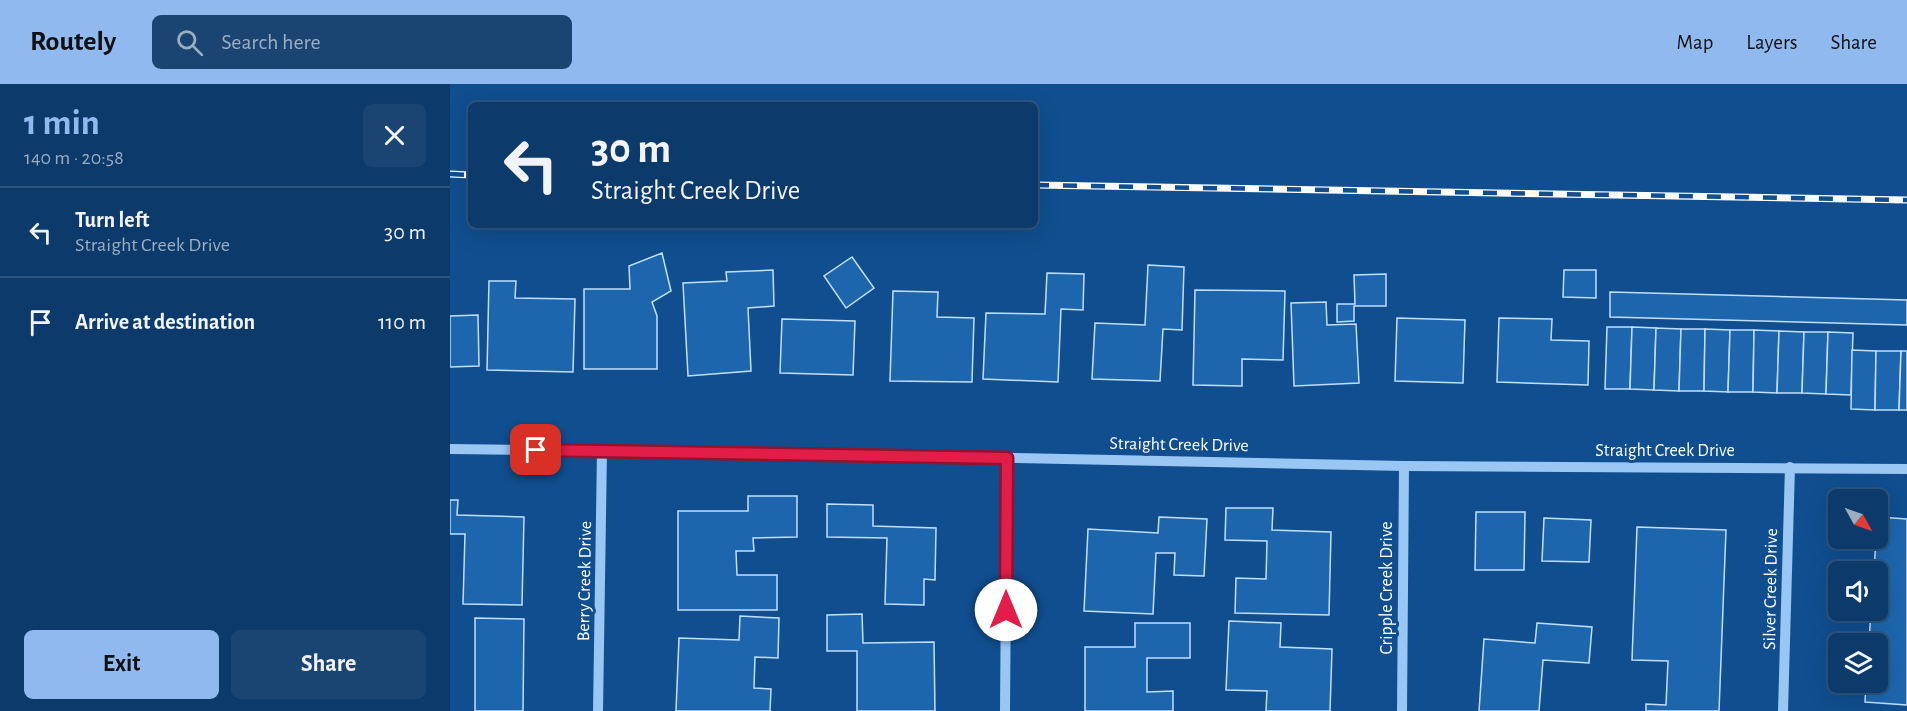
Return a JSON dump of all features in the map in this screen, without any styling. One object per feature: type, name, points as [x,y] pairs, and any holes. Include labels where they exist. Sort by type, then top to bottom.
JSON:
[{"type":"street","name":"Straight Creek Drive","points":[[450,449],[1404,466],[1907,469]]},
{"type":"street","name":"Berry Creek Drive","points":[[598,711],[602,451]]},
{"type":"street","points":[[1005,711],[1007,458]]},
{"type":"street","name":"Cripple Creek Drive","points":[[1402,711],[1404,466]]},
{"type":"street","name":"Silver Creek Drive","points":[[1784,711],[1790,467]]},
{"type":"building","points":[[662,253],[671,291],[652,302],[657,316],[657,369],[584,369],[584,289],[630,289],[629,266]]},
{"type":"building","points":[[852,257],[874,288],[846,308],[824,276]]},
{"type":"building","points":[[1148,265],[1184,267],[1182,330],[1163,329],[1160,381],[1092,379],[1095,323],[1145,325]]},
{"type":"building","points":[[773,270],[774,306],[748,308],[751,371],[688,376],[683,283],[727,281],[726,272]]},
{"type":"building","points":[[1564,270],[1596,270],[1596,298],[1563,297]]},
{"type":"building","points":[[1047,273],[1084,274],[1083,310],[1061,309],[1058,382],[983,379],[986,313],[1045,314]]},
{"type":"building","points":[[1386,274],[1386,306],[1354,306],[1354,321],[1337,322],[1337,304],[1355,304],[1354,275]]},
{"type":"building","points":[[489,281],[516,281],[515,298],[575,299],[573,372],[487,370]]},
{"type":"building","points":[[1195,290],[1285,291],[1283,360],[1242,359],[1242,386],[1193,385]]},
{"type":"building","points":[[893,291],[938,292],[937,317],[974,318],[972,382],[890,381]]},
{"type":"building","points":[[1610,292],[1907,300],[1907,325],[1610,317]]},
{"type":"building","points":[[1326,302],[1327,325],[1356,324],[1359,383],[1294,386],[1291,303]]},
{"type":"building","points":[[478,315],[479,366],[450,367],[450,316]]},
{"type":"building","points":[[1397,318],[1465,320],[1463,383],[1395,381]]},
{"type":"building","points":[[1499,318],[1552,319],[1551,340],[1589,341],[1588,385],[1497,382]]},
{"type":"building","points":[[782,319],[855,321],[853,375],[780,373]]},
{"type":"building","points":[[1607,327],[1632,327],[1630,389],[1605,389]]},
{"type":"building","points":[[1632,327],[1656,328],[1654,390],[1630,389]]},
{"type":"building","points":[[1656,328],[1681,329],[1679,391],[1654,390]]},
{"type":"building","points":[[1681,329],[1705,329],[1704,391],[1679,391]]},
{"type":"building","points":[[1705,329],[1730,330],[1728,392],[1704,391]]},
{"type":"building","points":[[1730,330],[1754,330],[1753,392],[1728,392]]},
{"type":"building","points":[[1754,330],[1779,331],[1777,393],[1753,392]]},
{"type":"building","points":[[1779,331],[1804,332],[1802,393],[1777,393]]},
{"type":"building","points":[[1804,332],[1828,332],[1826,394],[1802,393]]},
{"type":"building","points":[[1828,332],[1853,333],[1851,395],[1826,394]]},
{"type":"building","points":[[1852,350],[1876,351],[1875,410],[1851,409]]},
{"type":"building","points":[[1876,351],[1901,351],[1899,410],[1875,410]]},
{"type":"building","points":[[1901,351],[1907,351],[1907,410],[1899,410]]},
{"type":"building","points":[[748,496],[797,496],[797,537],[753,538],[754,551],[736,551],[737,575],[777,575],[777,610],[678,610],[678,511],[748,511]]},
{"type":"building","points":[[450,500],[458,500],[457,515],[524,517],[522,605],[463,604],[465,534],[450,534]]},
{"type":"building","points":[[827,504],[873,505],[873,526],[936,528],[935,580],[924,579],[924,605],[885,604],[887,538],[827,537]]},
{"type":"building","points":[[1226,508],[1273,508],[1272,530],[1331,532],[1329,615],[1235,613],[1236,578],[1266,579],[1267,541],[1225,540]]},
{"type":"building","points":[[1476,512],[1525,512],[1524,570],[1475,570]]},
{"type":"building","points":[[1159,517],[1207,519],[1204,576],[1174,575],[1175,553],[1156,553],[1153,614],[1084,611],[1088,529],[1158,533]]},
{"type":"building","points":[[1544,518],[1591,520],[1589,562],[1542,561]]},
{"type":"building","points":[[1888,518],[1907,519],[1907,705],[1865,702],[1865,693],[1888,693],[1888,633],[1870,633],[1870,621],[1888,621],[1888,561],[1875,561],[1875,549],[1888,549]]},
{"type":"building","points":[[1637,527],[1726,530],[1719,711],[1646,711],[1646,704],[1666,705],[1668,661],[1632,660]]},
{"type":"building","points":[[862,614],[863,643],[934,642],[935,711],[857,711],[857,651],[827,651],[827,615]]},
{"type":"building","points":[[740,616],[779,618],[778,658],[755,657],[754,688],[771,689],[770,711],[676,711],[679,638],[739,640]]},
{"type":"building","points":[[475,618],[524,619],[523,711],[475,711]]},
{"type":"building","points":[[1229,621],[1281,623],[1280,647],[1332,649],[1330,711],[1266,711],[1267,691],[1226,690]]},
{"type":"building","points":[[1135,623],[1190,623],[1190,658],[1147,658],[1147,692],[1173,691],[1173,711],[1085,711],[1085,647],[1135,647]]},
{"type":"building","points":[[1537,623],[1592,627],[1589,663],[1543,660],[1539,711],[1479,711],[1484,639],[1535,643]]},
{"type":"railway","points":[[450,174],[468,175]]},
{"type":"railway","points":[[1038,185],[1907,200]]},
{"type":"route","points":[[536,450],[1007,458],[1006,610]]}]
